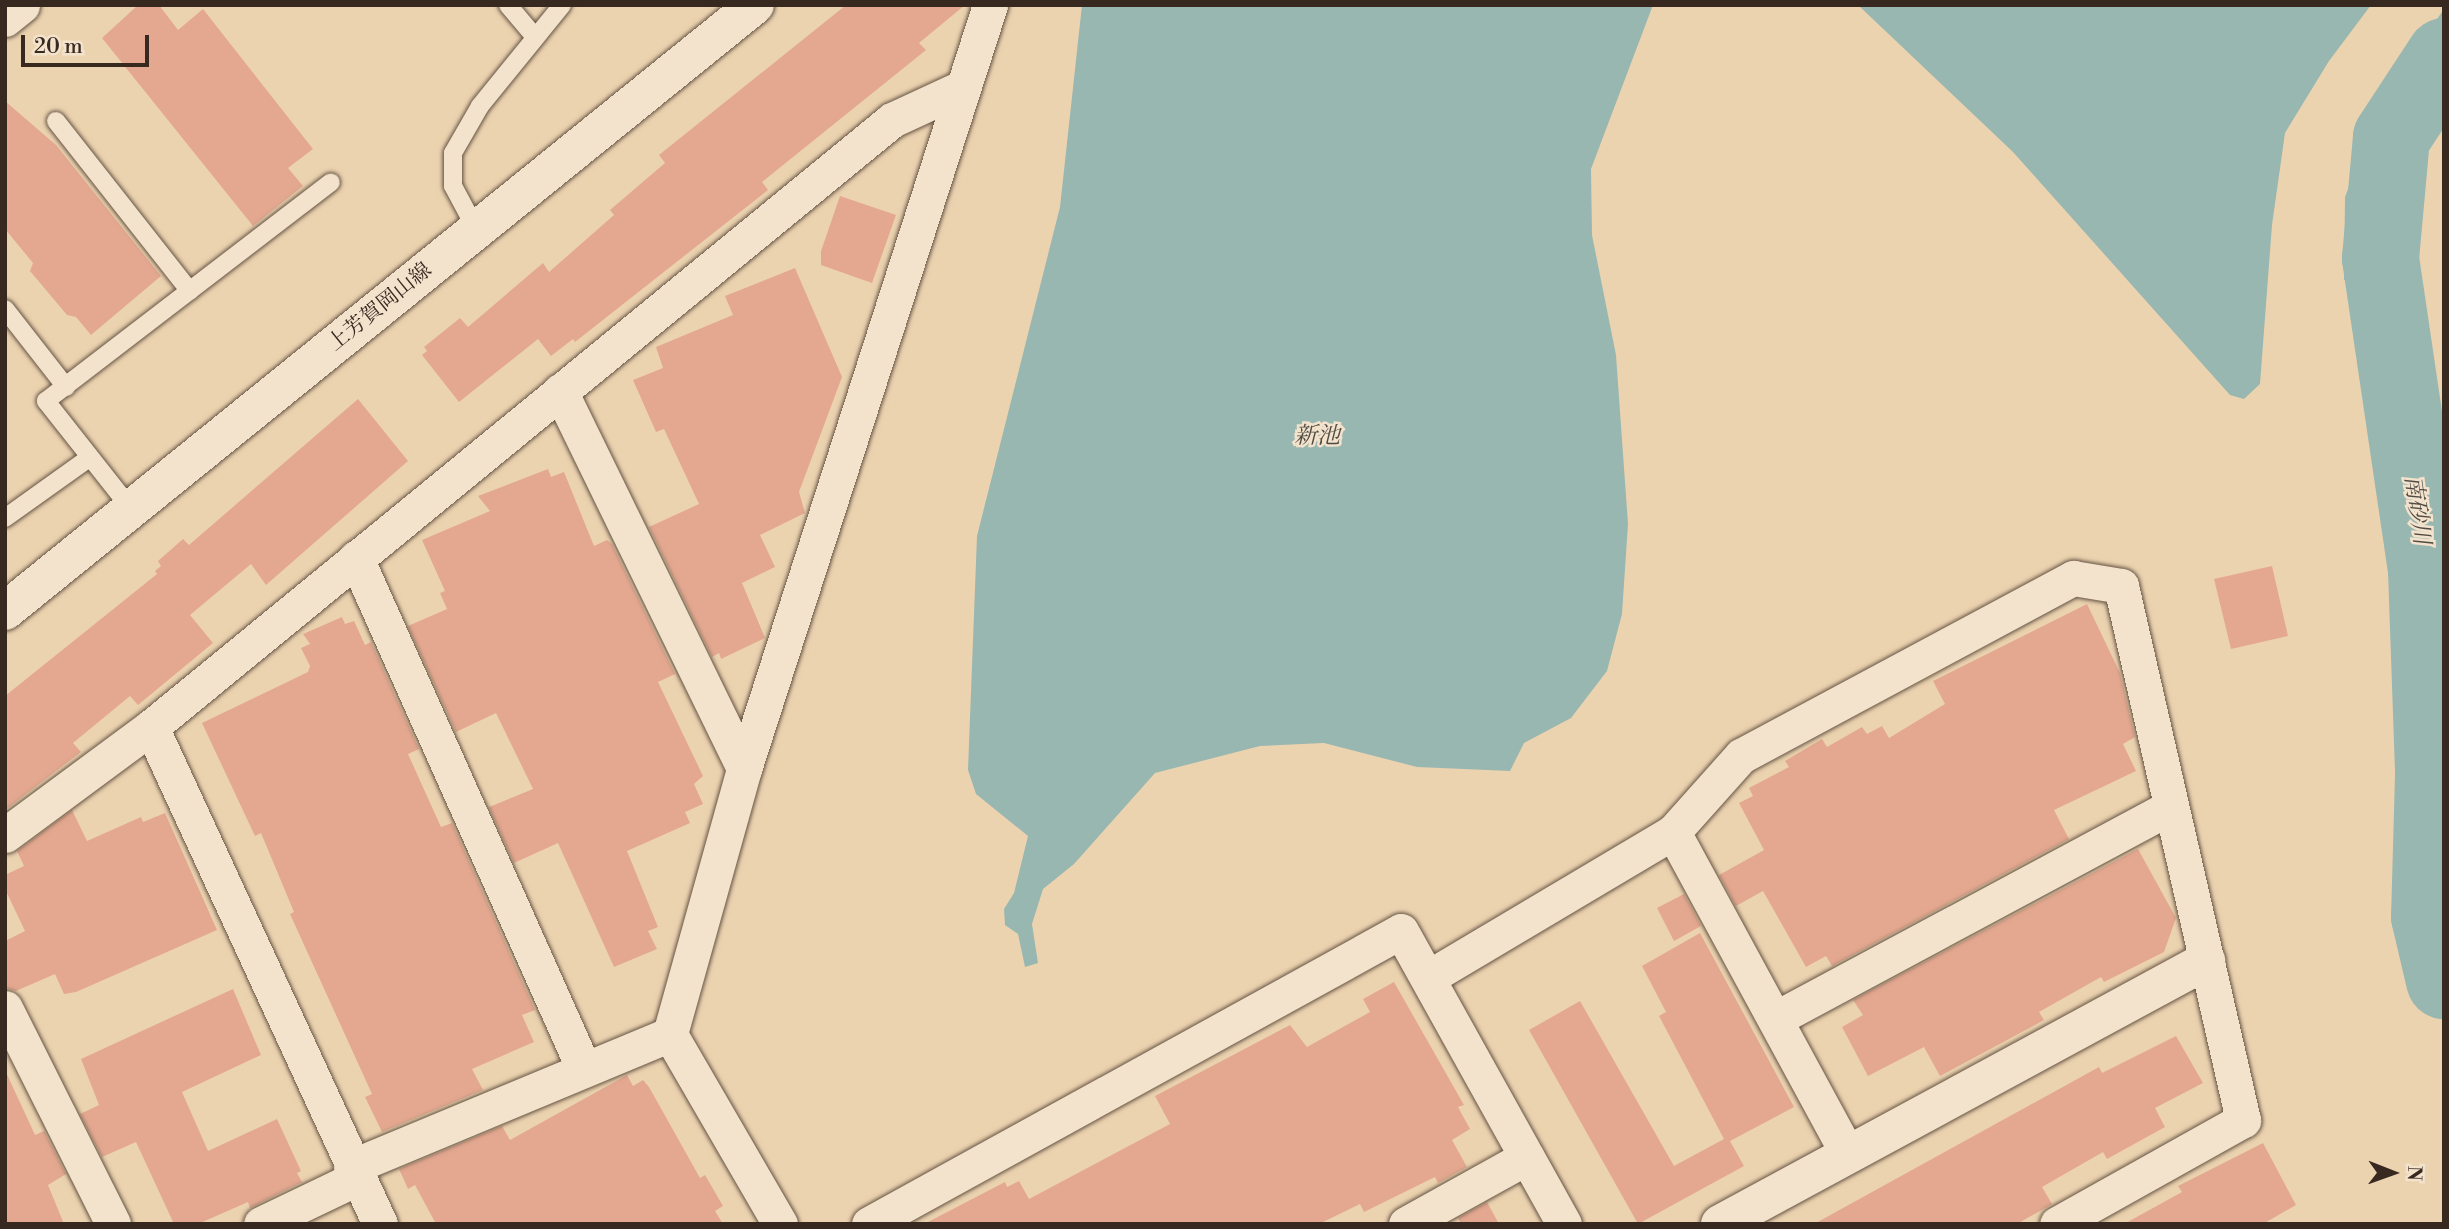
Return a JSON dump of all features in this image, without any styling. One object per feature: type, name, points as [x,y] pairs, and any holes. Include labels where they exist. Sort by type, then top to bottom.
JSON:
[{"type":"main road","name":"上芳賀岡山線","points":[[5,611],[755,5]]},
{"type":"main road","points":[[1720,1224],[2206,961]]},
{"type":"street","points":[[5,19],[22,5]]},
{"type":"street","points":[[780,1224],[670,1034],[744,769],[990,5]]},
{"type":"street","points":[[5,835],[150,727],[892,120],[963,87]]},
{"type":"street","points":[[560,391],[744,769]]},
{"type":"street","points":[[356,558],[583,1067]]},
{"type":"street","points":[[1429,977],[1673,832],[1741,756],[2073,578],[2121,586],[2242,1120],[2073,1220]]},
{"type":"street","points":[[150,727],[380,1224]]},
{"type":"street","points":[[1775,1020],[2171,807]]},
{"type":"street","points":[[1673,832],[1848,1154]]},
{"type":"street","points":[[869,1224],[1401,931],[1429,977],[1564,1224]]},
{"type":"street","points":[[5,1009],[113,1224]]},
{"type":"street","points":[[261,1224],[354,1172],[583,1067],[670,1034]]},
{"type":"street","points":[[1406,1224],[1527,1157]]},
{"type":"lane","points":[[508,5],[535,37]]},
{"type":"lane","points":[[476,229],[453,186],[453,153],[480,106],[562,5]]},
{"type":"lane","points":[[56,121],[190,290]]},
{"type":"lane","points":[[132,510],[46,401],[331,182]]},
{"type":"lane","points":[[5,309],[66,387]]},
{"type":"lane","points":[[5,518],[89,458]]},
{"type":"water","name":"新池","points":[[1082,5],[1653,5],[1591,169],[1592,235],[1616,355],[1628,524],[1622,614],[1607,671],[1571,718],[1524,743],[1510,771],[1417,767],[1324,743],[1260,746],[1155,773],[1074,864],[1043,889],[1032,924],[1038,963],[1025,967],[1018,934],[1005,925],[1004,909],[1014,893],[1028,836],[976,794],[968,770],[977,536],[1060,207]]},
{"type":"water","points":[[1858,5],[2371,5],[2329,61],[2285,133],[2272,225],[2260,384],[2244,399],[2230,395],[2013,152]]},
{"type":"water","points":[[2444,9],[2444,113],[2408,170],[2402,215],[2417,271],[2344,280],[2345,197],[2382,99]]},
{"type":"building","points":[[138,5],[159,5],[178,30],[203,9],[313,149],[288,168],[303,186],[253,226],[102,38]]},
{"type":"building","points":[[846,5],[965,5],[919,43],[926,50],[762,182],[768,190],[575,342],[573,339],[551,356],[538,339],[459,402],[422,355],[427,351],[424,347],[460,318],[468,327],[543,263],[549,272],[614,215],[610,210],[665,163],[659,155]]},
{"type":"building","points":[[5,101],[56,145],[161,276],[91,335],[76,317],[67,315],[30,271],[33,263],[5,229]]},
{"type":"building","points":[[840,196],[896,215],[872,283],[821,265],[821,251]]},
{"type":"building","points":[[795,268],[842,377],[799,492],[805,513],[760,535],[775,567],[742,583],[765,638],[721,659],[719,653],[712,657],[649,527],[699,504],[664,429],[656,432],[633,380],[663,368],[656,347],[733,315],[725,296]]},
{"type":"building","points":[[358,399],[408,461],[266,585],[251,564],[190,615],[213,643],[138,705],[130,696],[73,743],[81,752],[5,810],[5,696],[157,574],[155,571],[161,566],[158,561],[183,539],[189,545]]},
{"type":"building","points":[[548,469],[551,477],[564,472],[594,546],[607,540],[612,544],[675,674],[658,682],[703,776],[694,784],[703,804],[685,812],[690,823],[627,851],[658,927],[648,931],[657,949],[614,967],[558,843],[514,863],[489,807],[533,789],[496,713],[456,732],[408,626],[447,609],[440,593],[445,591],[422,540],[490,511],[478,496]]},
{"type":"building","points":[[2272,566],[2288,636],[2231,649],[2214,579]]},
{"type":"building","points":[[2087,604],[2120,673],[2135,737],[2123,744],[2136,771],[2054,810],[2069,839],[1832,966],[1826,956],[1806,967],[1763,891],[1736,906],[1719,875],[1764,850],[1739,803],[1753,796],[1749,788],[1789,767],[1785,761],[1822,739],[1827,747],[1862,727],[1867,734],[1882,726],[1889,738],[1945,704],[1933,681]]},
{"type":"building","points":[[342,617],[345,624],[354,621],[365,645],[371,642],[419,749],[408,754],[441,827],[452,823],[535,1010],[522,1015],[534,1042],[472,1069],[483,1090],[382,1132],[365,1097],[372,1094],[290,914],[294,912],[261,833],[255,836],[202,723],[308,672],[310,666],[301,648],[310,644],[303,634]]},
{"type":"building","points":[[72,810],[87,841],[141,817],[143,822],[165,813],[217,930],[76,992],[64,994],[55,974],[16,991],[5,988],[5,941],[25,931],[5,889],[5,875],[24,866],[17,851]]},
{"type":"building","points":[[2138,849],[2176,918],[2164,952],[2104,982],[2101,977],[2039,1012],[2044,1020],[1940,1076],[1924,1047],[1868,1076],[1842,1027],[1863,1015],[1853,1000]]},
{"type":"building","points":[[1684,894],[1701,926],[1674,941],[1657,908]]},
{"type":"building","points":[[1700,933],[1794,1107],[1730,1141],[1744,1166],[1638,1224],[1529,1030],[1580,1001],[1674,1166],[1724,1139],[1659,1016],[1666,1012],[1642,966]]},
{"type":"building","points":[[1394,982],[1464,1105],[1458,1107],[1470,1129],[1452,1140],[1467,1167],[1438,1183],[1435,1177],[1364,1212],[1360,1204],[1319,1224],[924,1224],[1005,1182],[1007,1187],[1019,1181],[1029,1199],[1170,1124],[1155,1096],[1290,1025],[1307,1047],[1370,1012],[1363,999]]},
{"type":"building","points":[[233,989],[261,1055],[182,1092],[208,1151],[277,1119],[301,1171],[297,1173],[302,1182],[250,1208],[248,1202],[198,1224],[174,1224],[136,1142],[102,1157],[80,1114],[99,1105],[81,1059]]},
{"type":"building","points":[[2176,1036],[2203,1083],[2155,1108],[2165,1127],[2107,1159],[2103,1152],[2042,1187],[2052,1204],[2017,1224],[1814,1224],[2099,1067],[2102,1073]]},
{"type":"building","points":[[5,1070],[35,1135],[44,1131],[66,1174],[48,1185],[64,1224],[5,1224]]},
{"type":"building","points":[[627,1075],[633,1086],[643,1080],[649,1087],[700,1178],[705,1175],[723,1206],[715,1211],[723,1224],[436,1224],[415,1185],[408,1189],[399,1169],[502,1126],[510,1140]]},
{"type":"building","points":[[2263,1143],[2296,1205],[2263,1224],[2124,1224],[2182,1192],[2178,1186]]},
{"type":"building","points":[[1487,1202],[1499,1224],[1461,1224],[1458,1218]]},
{"type":"waterway","name":"南砂川","points":[[2444,56],[2391,137],[2380,258],[2426,570],[2433,775],[2429,916],[2444,980]]}]
